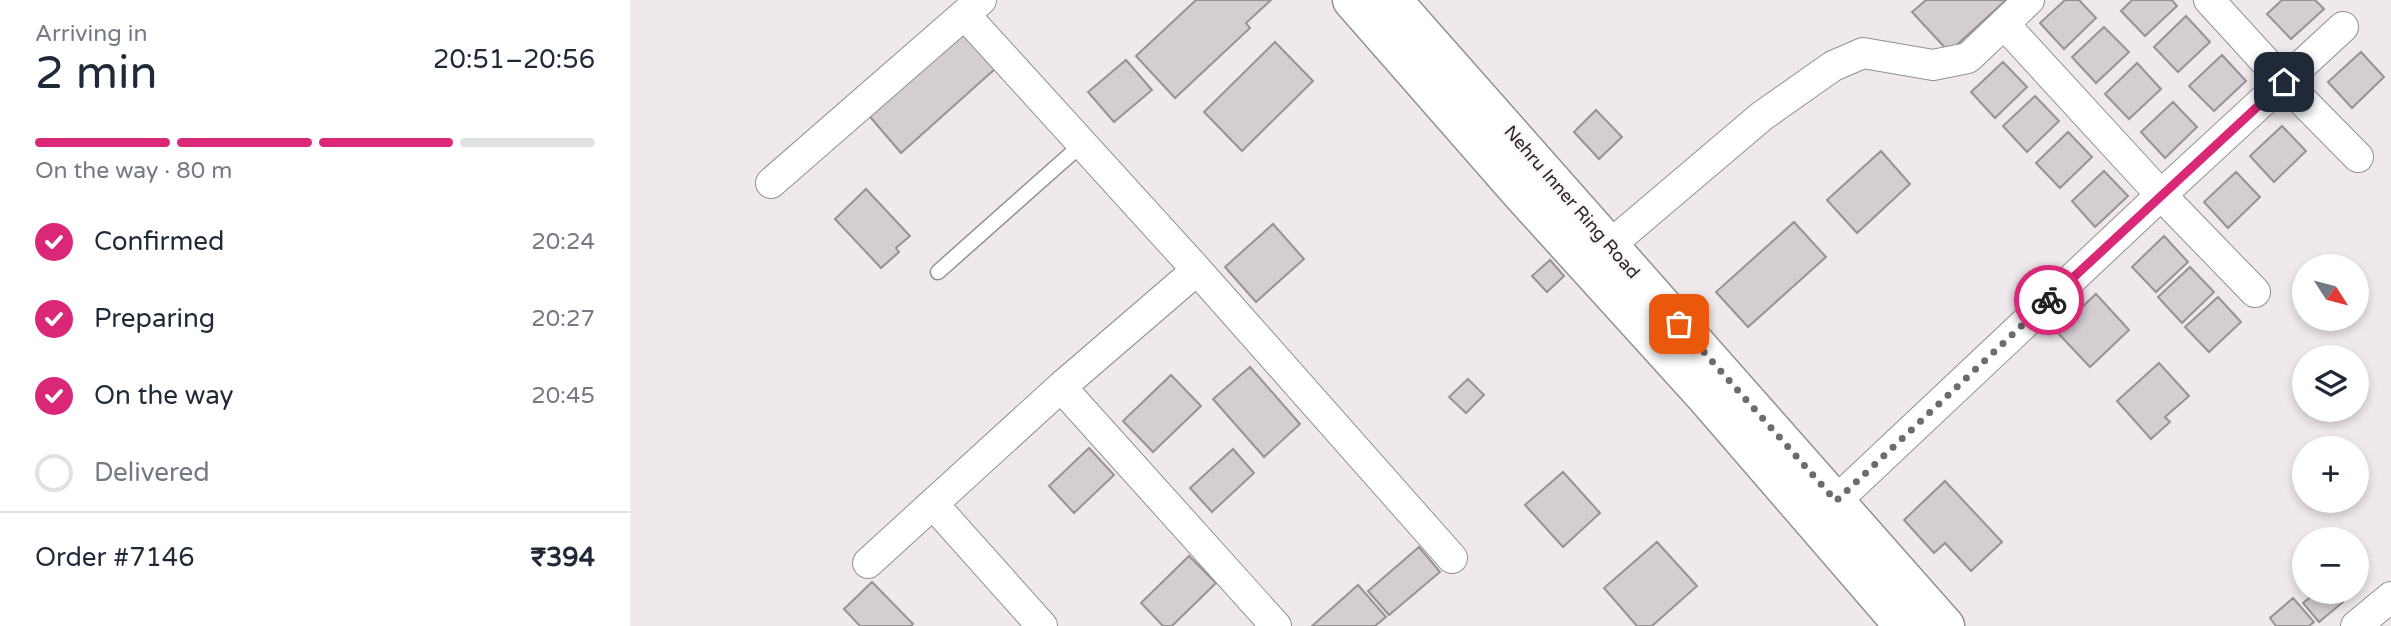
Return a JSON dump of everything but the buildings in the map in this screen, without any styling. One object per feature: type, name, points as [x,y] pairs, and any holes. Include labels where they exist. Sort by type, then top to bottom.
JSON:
[{"type":"main road","name":"Nehru Inner Ring Road","points":[[1352,0],[1521,193],[1707,398],[1903,626]]},
{"type":"main road","name":"Nehru Inner Ring Road","points":[[1392,0],[1945,626]]},
{"type":"street","points":[[1610,245],[1762,116],[1833,66],[1863,53],[1933,65],[1968,58],[2029,0]]},
{"type":"street","points":[[2209,0],[2358,157]]},
{"type":"street","points":[[771,183],[973,7],[1081,145],[1197,270],[1452,558]]},
{"type":"street","points":[[2004,24],[2161,195],[2255,292]]},
{"type":"street","points":[[1836,501],[2343,27]]},
{"type":"street","points":[[868,563],[1061,387],[1197,270]]},
{"type":"street","points":[[1061,387],[1276,626]]},
{"type":"street","points":[[933,504],[1042,626]]},
{"type":"street","points":[[2356,626],[2391,597]]},
{"type":"lane","points":[[938,272],[1081,145]]},
{"type":"way so far","points":[[1679,324],[1836,501],[2049,300]]},
{"type":"route","points":[[2049,300],[2284,82]]}]
